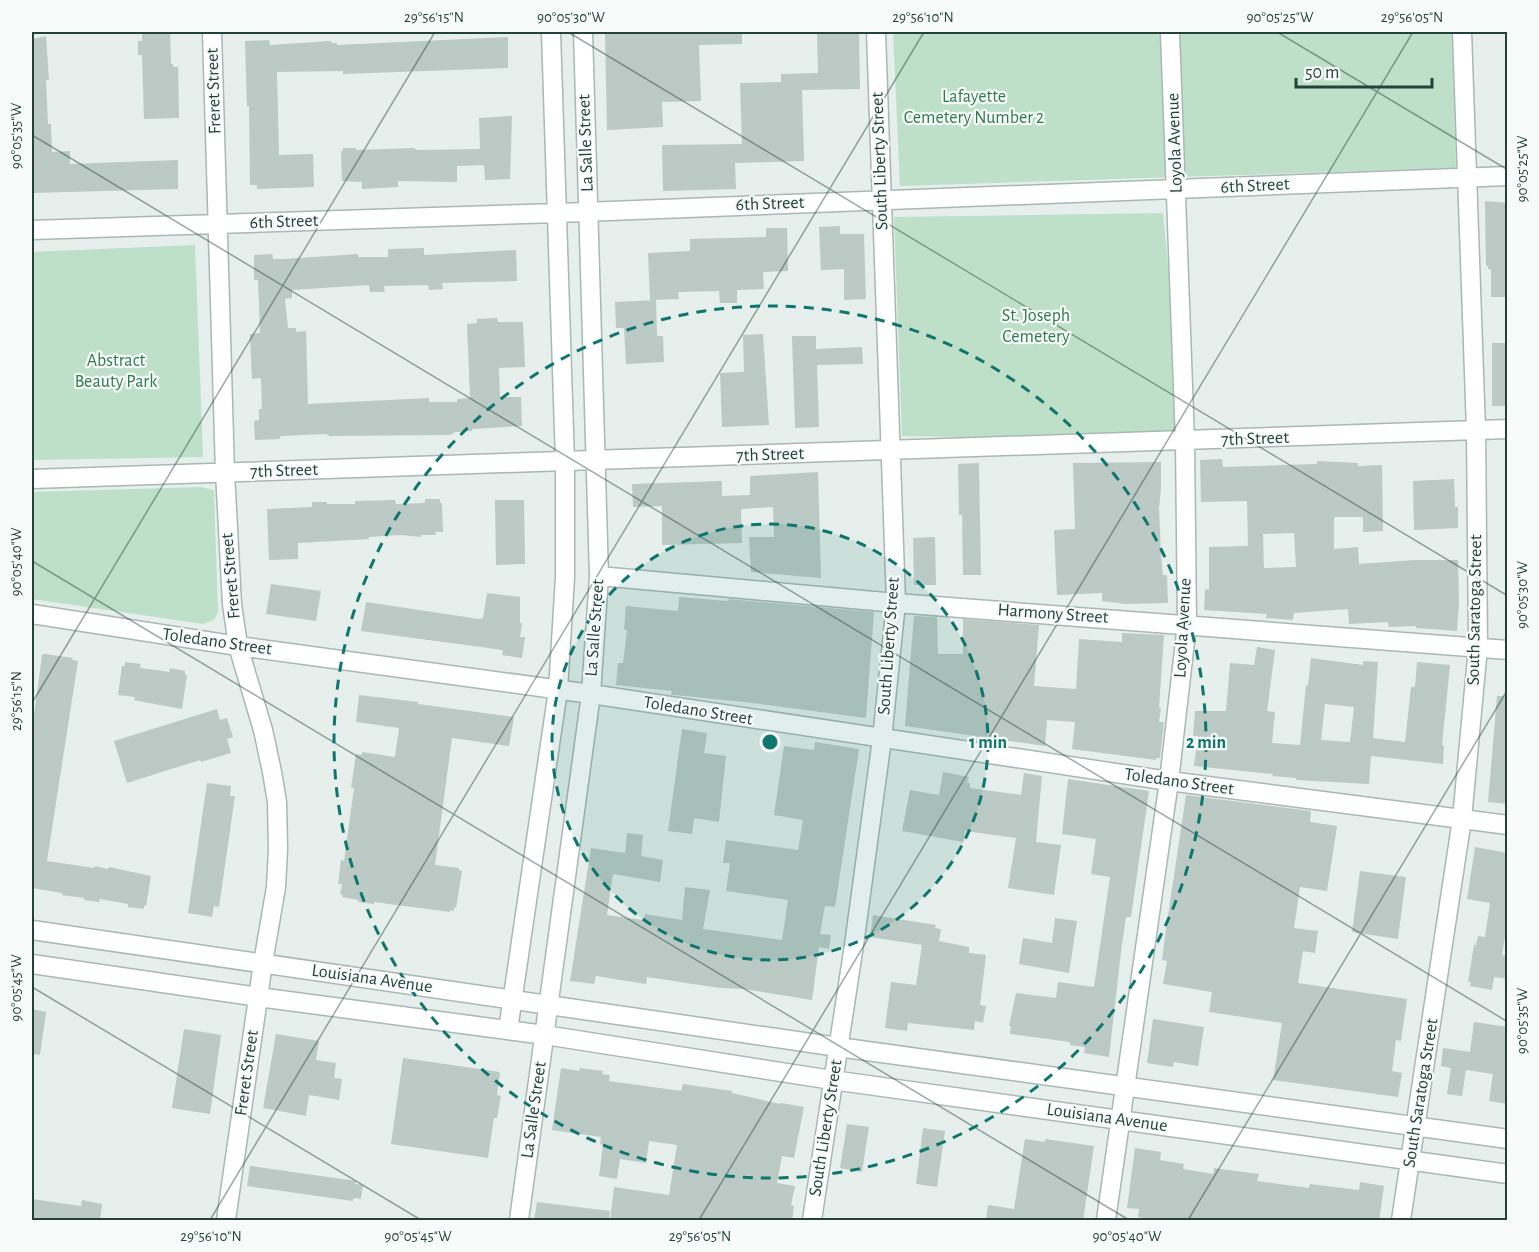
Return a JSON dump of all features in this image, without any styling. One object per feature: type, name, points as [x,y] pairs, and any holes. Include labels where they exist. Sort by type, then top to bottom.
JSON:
[{"type":"street","name":"Freret Street","points":[[212,32],[225,472],[232,604],[238,646],[263,730],[277,802],[276,887],[226,1221]]},
{"type":"street","name":"La Salle Street","points":[[507,1030],[558,690],[565,577],[565,462],[551,32]]},
{"type":"street","name":"La Salle Street","points":[[519,1221],[591,694],[599,576],[583,32]]},
{"type":"street","name":"South Liberty Street","points":[[812,1221],[882,740],[896,603],[876,32]]},
{"type":"street","name":"Loyola Avenue","points":[[1106,1221],[1169,781],[1187,624],[1185,441],[1170,32]]},
{"type":"street","name":"South Saratoga Street","points":[[1401,1221],[1462,819],[1478,647],[1476,430],[1462,32]]},
{"type":"street","name":"6th Street","points":[[32,230],[558,213],[1508,176]]},
{"type":"street","name":"7th Street","points":[[32,479],[1508,429]]},
{"type":"street","name":"Harmony Street","points":[[599,576],[896,603],[1508,650]]},
{"type":"street","name":"Toledano Street","points":[[32,614],[238,646],[591,694],[882,740],[1169,781],[1508,825]]},
{"type":"street","name":"Louisiana Avenue","points":[[32,930],[838,1047],[1508,1139]]},
{"type":"street","name":"Louisiana Avenue","points":[[32,964],[258,998],[545,1035],[832,1080],[1508,1174]]},
{"type":"street","points":[[707,1060],[712,1028]]},
{"type":"green space","name":"Lafayette Cemetery Number 2","points":[[893,32],[1452,32],[1456,168],[900,186]]},
{"type":"green space","name":"St. Joseph Cemetery","points":[[1163,213],[1185,441],[902,436],[894,217]]},
{"type":"green space","name":"Abstract Beauty Park","points":[[195,245],[203,457],[32,460],[32,252]]},
{"type":"green space","points":[[201,487],[214,490],[218,612],[214,620],[203,624],[32,599],[32,492]]},
{"type":"building","points":[[142,32],[170,32],[171,64],[173,67],[178,67],[179,118],[144,119],[142,55],[138,55],[138,41],[142,41]]},
{"type":"building","points":[[605,32],[742,32],[742,44],[699,45],[701,101],[662,102],[663,127],[607,130]]},
{"type":"building","points":[[817,32],[859,32],[860,89],[802,90],[804,161],[735,163],[736,189],[663,191],[662,145],[742,144],[740,83],[781,82],[781,74],[818,73]]},
{"type":"building","points":[[46,36],[49,80],[46,80],[48,124],[51,124],[52,152],[70,151],[70,164],[178,160],[178,189],[32,193],[32,39]]},
{"type":"building","points":[[508,37],[508,68],[343,74],[343,71],[277,72],[279,155],[313,154],[314,187],[257,189],[257,185],[250,185],[245,41],[269,40],[270,45],[331,41],[337,45]]},
{"type":"building","points":[[512,116],[510,179],[485,180],[484,165],[457,166],[457,182],[398,181],[398,187],[362,189],[362,182],[342,181],[341,151],[343,148],[356,148],[356,150],[480,149],[479,118]]},
{"type":"building","points":[[1485,201],[1508,203],[1508,297],[1491,297],[1491,269],[1486,266]]},
{"type":"building","points":[[840,226],[840,234],[864,234],[866,299],[844,300],[844,269],[821,270],[819,227]]},
{"type":"building","points":[[766,228],[787,228],[788,271],[763,272],[764,289],[737,290],[737,303],[720,303],[719,291],[678,292],[679,299],[650,300],[648,253],[690,251],[690,239],[766,237]]},
{"type":"building","points":[[424,248],[424,255],[516,250],[517,281],[442,283],[443,289],[429,290],[428,285],[384,286],[385,292],[370,292],[369,285],[292,290],[292,298],[285,299],[288,328],[296,328],[296,332],[306,331],[308,404],[429,398],[429,402],[457,402],[457,399],[470,398],[467,324],[477,323],[477,319],[497,318],[498,322],[523,322],[525,367],[499,368],[500,397],[521,397],[522,426],[472,429],[472,431],[455,432],[450,435],[330,436],[326,434],[280,436],[280,439],[255,440],[254,421],[259,420],[259,409],[262,409],[261,378],[252,379],[250,334],[260,333],[258,280],[254,280],[254,255],[272,254],[273,259],[358,254],[358,257],[388,257],[388,249]]},
{"type":"building","points":[[656,300],[657,336],[663,336],[664,362],[626,364],[624,328],[616,328],[615,302]]},
{"type":"building","points":[[763,334],[769,425],[722,427],[720,373],[744,372],[743,335]]},
{"type":"building","points":[[792,336],[816,336],[816,349],[862,347],[863,364],[817,365],[819,427],[795,428]]},
{"type":"building","points":[[1492,343],[1508,343],[1508,406],[1492,406]]},
{"type":"building","points":[[1222,459],[1223,467],[1317,464],[1317,461],[1358,463],[1358,466],[1382,465],[1383,531],[1363,532],[1363,517],[1334,517],[1334,549],[1358,547],[1359,564],[1458,560],[1457,631],[1416,628],[1416,626],[1389,627],[1388,622],[1349,624],[1348,609],[1294,613],[1293,620],[1266,618],[1267,614],[1204,610],[1205,589],[1209,590],[1209,547],[1248,546],[1247,501],[1201,502],[1200,460]],"holes":[[[1294,533],[1296,567],[1264,568],[1263,534]]]},
{"type":"building","points":[[1161,462],[1159,508],[1161,555],[1163,575],[1167,575],[1168,603],[1126,604],[1102,601],[1102,593],[1057,595],[1054,530],[1075,529],[1073,463]]},
{"type":"building","points":[[979,463],[981,575],[963,575],[958,464]]},
{"type":"building","points":[[818,472],[821,578],[751,572],[749,537],[774,537],[773,507],[741,509],[742,543],[662,545],[662,506],[633,507],[632,484],[722,481],[722,496],[750,495],[750,476]]},
{"type":"building","points":[[1454,479],[1458,528],[1414,530],[1413,481]]},
{"type":"building","points":[[425,499],[440,499],[443,532],[435,532],[436,535],[421,535],[421,537],[400,535],[298,543],[298,559],[269,560],[267,509],[312,507],[312,502],[355,504],[355,501],[395,500],[396,504],[425,503]]},
{"type":"building","points":[[495,500],[524,500],[525,564],[496,565]]},
{"type":"building","points":[[935,537],[936,585],[914,585],[913,538]]},
{"type":"building","points":[[271,584],[321,591],[316,621],[266,614]]},
{"type":"building","points":[[487,593],[520,597],[520,623],[522,623],[520,637],[525,637],[522,658],[502,655],[503,650],[361,631],[366,602],[479,619],[483,618]]},
{"type":"building","points":[[679,597],[728,601],[729,599],[874,612],[866,718],[671,695],[672,691],[616,685],[618,663],[623,663],[627,630],[624,630],[626,606],[678,611]]},
{"type":"building","points":[[914,616],[937,617],[938,654],[963,654],[963,619],[1039,625],[1034,686],[1076,689],[1079,639],[1122,642],[1122,633],[1164,635],[1159,722],[1164,722],[1160,758],[1156,760],[1072,749],[1075,722],[1047,720],[1045,746],[905,726]]},
{"type":"building","points":[[1257,647],[1275,650],[1267,711],[1275,712],[1272,743],[1300,745],[1311,658],[1363,665],[1363,661],[1378,662],[1373,738],[1405,742],[1411,687],[1415,687],[1417,662],[1450,665],[1442,745],[1444,746],[1443,764],[1371,756],[1369,784],[1296,780],[1296,778],[1272,776],[1273,774],[1194,766],[1198,736],[1193,736],[1195,711],[1226,711],[1230,663],[1254,665]],"holes":[[[1325,704],[1354,707],[1350,742],[1321,740]]]},
{"type":"building","points":[[42,655],[73,658],[72,660],[78,661],[47,861],[94,868],[95,866],[108,869],[109,867],[151,876],[144,909],[100,899],[99,902],[84,900],[84,898],[32,888],[32,753],[34,740],[32,739],[32,723]]},
{"type":"building","points":[[125,662],[141,664],[140,668],[169,672],[170,668],[185,671],[187,675],[182,709],[118,695],[122,666],[125,666]]},
{"type":"building","points":[[359,695],[514,717],[509,746],[452,738],[435,865],[459,868],[462,871],[454,911],[358,902],[358,900],[342,897],[343,895],[340,894],[342,884],[338,884],[341,860],[344,861],[354,788],[351,788],[356,754],[362,755],[362,752],[395,757],[399,728],[356,722]]},
{"type":"building","points":[[1497,696],[1508,696],[1508,804],[1488,802]]},
{"type":"building","points":[[217,709],[220,720],[227,718],[233,737],[227,739],[231,753],[201,762],[200,760],[127,783],[114,741]]},
{"type":"building","points":[[682,729],[707,733],[704,753],[726,756],[719,822],[694,818],[692,834],[668,831]]},
{"type":"building","points":[[815,742],[859,749],[835,907],[825,906],[820,934],[831,935],[829,949],[819,947],[812,1000],[647,977],[646,984],[596,976],[594,984],[570,981],[591,848],[625,853],[627,833],[643,835],[641,856],[663,860],[660,882],[613,874],[607,915],[644,920],[645,914],[682,920],[685,887],[710,890],[703,929],[782,940],[788,900],[726,891],[730,863],[723,863],[726,840],[798,850],[803,820],[774,815],[784,746],[814,750]]},
{"type":"building","points":[[943,772],[969,777],[967,783],[970,783],[970,788],[1021,795],[1024,773],[1042,776],[1036,842],[1061,845],[1054,895],[1008,888],[1016,838],[965,831],[963,842],[902,831],[910,790],[939,795]]},
{"type":"building","points":[[1068,779],[1149,791],[1131,917],[1126,917],[1109,1057],[1084,1053],[1085,1047],[1070,1045],[1070,1042],[1010,1034],[1011,1026],[1009,1026],[1016,993],[1056,998],[1058,982],[1094,987],[1110,877],[1091,874],[1096,839],[1062,834]]},
{"type":"building","points":[[207,783],[231,786],[230,796],[235,796],[219,907],[214,906],[212,917],[188,913]]},
{"type":"building","points":[[1186,795],[1311,811],[1310,822],[1337,826],[1327,891],[1300,887],[1294,928],[1318,931],[1315,953],[1303,951],[1298,983],[1407,999],[1401,1041],[1396,1040],[1392,1071],[1402,1073],[1398,1097],[1273,1080],[1282,1023],[1209,1012],[1212,992],[1163,984],[1167,961],[1162,960]]},
{"type":"building","points":[[1475,847],[1508,853],[1508,919],[1502,955],[1508,956],[1508,979],[1494,977],[1492,990],[1470,986],[1471,982],[1468,982],[1474,945],[1476,945],[1478,936],[1485,937],[1490,903],[1467,899]]},
{"type":"building","points":[[1360,871],[1406,877],[1398,939],[1352,932]]},
{"type":"building","points":[[873,915],[936,925],[935,928],[941,929],[939,941],[969,947],[969,953],[986,955],[980,1005],[986,1006],[983,1023],[975,1021],[974,1030],[908,1023],[907,1031],[885,1028],[891,982],[916,985],[922,945],[870,937]]},
{"type":"building","points":[[1055,918],[1077,921],[1069,973],[1019,964],[1023,938],[1052,943]]},
{"type":"building","points":[[32,1009],[46,1012],[40,1055],[32,1054]]},
{"type":"building","points":[[1153,1019],[1204,1027],[1198,1066],[1174,1062],[1173,1067],[1147,1063]]},
{"type":"building","points":[[1474,1022],[1508,1027],[1508,1104],[1489,1101],[1493,1074],[1466,1070],[1462,1096],[1447,1094],[1451,1068],[1441,1066],[1443,1048],[1470,1052]]},
{"type":"building","points":[[184,1029],[221,1035],[210,1114],[172,1108]]},
{"type":"building","points":[[276,1034],[319,1041],[316,1060],[336,1063],[334,1078],[342,1079],[339,1100],[309,1095],[306,1116],[263,1108]]},
{"type":"building","points":[[403,1058],[500,1072],[497,1095],[501,1096],[497,1118],[494,1118],[488,1158],[391,1144]]},
{"type":"building","points":[[561,1068],[603,1071],[602,1074],[610,1075],[609,1081],[681,1091],[683,1084],[732,1091],[732,1093],[780,1104],[804,1107],[794,1158],[782,1156],[777,1183],[795,1186],[791,1205],[794,1206],[792,1221],[610,1221],[614,1187],[669,1195],[677,1145],[649,1141],[646,1163],[620,1159],[617,1179],[599,1176],[603,1145],[600,1144],[601,1137],[552,1130]]},
{"type":"building","points":[[847,1124],[869,1127],[862,1172],[840,1168]]},
{"type":"building","points":[[923,1128],[945,1131],[937,1187],[916,1184]]},
{"type":"building","points":[[1025,1139],[1045,1142],[1045,1139],[1094,1146],[1083,1221],[986,1221],[988,1205],[1014,1209]]},
{"type":"building","points":[[1135,1148],[1161,1152],[1160,1160],[1184,1164],[1183,1169],[1213,1174],[1214,1168],[1259,1174],[1257,1181],[1309,1188],[1310,1184],[1359,1190],[1360,1182],[1384,1186],[1379,1221],[1160,1221],[1138,1217],[1139,1209],[1127,1208]]},
{"type":"building","points":[[250,1166],[356,1181],[355,1184],[363,1185],[361,1199],[354,1198],[353,1201],[247,1186]]},
{"type":"building","points":[[32,1199],[81,1206],[82,1200],[102,1204],[100,1221],[32,1221]]},
{"type":"building","points":[[537,1202],[610,1211],[609,1221],[534,1221]]}]
